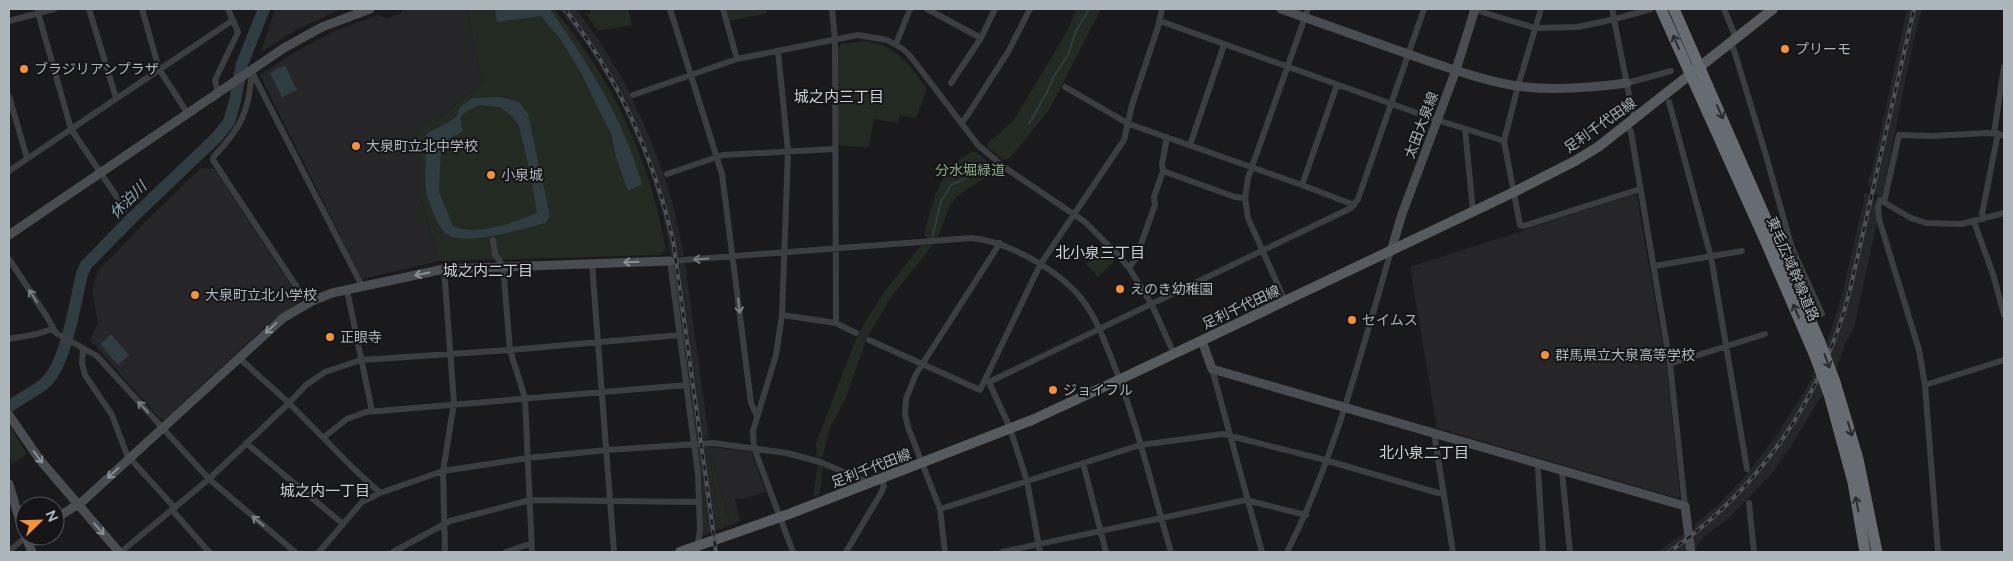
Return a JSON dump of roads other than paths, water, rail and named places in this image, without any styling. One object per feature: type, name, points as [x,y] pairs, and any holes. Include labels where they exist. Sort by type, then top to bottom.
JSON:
[{"type":"highway","name":"東毛広域幹線道路","points":[[1661,9],[1695,71],[1819,340],[1835,382],[1858,459],[1877,552]]},
{"type":"highway","name":"東毛広域幹線道路","points":[[1674,9],[1695,71],[1829,394],[1853,482],[1865,552]]},
{"type":"main road","name":"足利千代田線","points":[[680,552],[698,549],[1010,428],[1120,380],[1514,192],[1587,154],[1630,123],[1773,9]]},
{"type":"street","points":[[9,21],[37,11],[54,9]]},
{"type":"street","points":[[89,9],[116,98]]},
{"type":"street","points":[[142,9],[159,69],[188,114]]},
{"type":"street","points":[[218,93],[215,80],[238,32],[228,9]]},
{"type":"street","points":[[9,235],[284,48],[322,27],[370,9]]},
{"type":"street","points":[[670,9],[724,183],[751,402],[757,416]]},
{"type":"street","points":[[723,9],[737,60]]},
{"type":"street","points":[[832,9],[835,39],[836,323]]},
{"type":"street","points":[[896,44],[910,9]]},
{"type":"street","points":[[927,9],[981,38]]},
{"type":"street","points":[[951,83],[981,38],[995,9]]},
{"type":"street","points":[[961,123],[1008,52],[1030,9]]},
{"type":"street","points":[[869,340],[980,390],[988,379],[1040,265],[1124,140],[1132,105],[1160,21],[1162,9]]},
{"type":"street","points":[[1281,9],[1307,13],[1409,54],[1456,70],[1518,86],[1573,89],[1627,83],[1671,72]]},
{"type":"street","points":[[988,379],[1152,305],[1347,211],[1358,199],[1424,9]]},
{"type":"street","points":[[1474,9],[1535,28],[1578,26],[1652,9]]},
{"type":"street","name":"太田大泉線","points":[[1391,251],[1402,214],[1456,70],[1474,9]]},
{"type":"street","points":[[1542,9],[1518,86],[1504,141],[1520,225],[1524,226],[1640,189]]},
{"type":"street","points":[[1612,9],[1627,83],[1631,132],[1670,364],[1691,552]]},
{"type":"street","points":[[1724,9],[1734,50],[1766,152],[1792,248],[1822,314]]},
{"type":"street","points":[[37,11],[71,129],[125,209]]},
{"type":"street","points":[[1285,301],[1248,218],[1245,198],[1246,185],[1252,167],[1307,13]]},
{"type":"street","points":[[9,171],[233,20]]},
{"type":"street","points":[[1160,21],[1338,86],[1504,141]]},
{"type":"street","points":[[633,94],[737,60],[835,39],[870,35],[896,44],[910,56],[978,145],[1004,167],[1074,214],[1107,243],[1129,268],[1152,305],[1174,354]]},
{"type":"street","points":[[1190,145],[1224,45]]},
{"type":"street","points":[[778,51],[788,151],[782,315],[776,354],[753,431],[754,448],[793,552]]},
{"type":"street","points":[[1983,219],[1982,214],[1999,133],[2004,67]]},
{"type":"street","points":[[249,73],[362,286]]},
{"type":"street","points":[[249,73],[250,87],[240,125],[233,136],[214,156],[213,160],[298,289],[312,301]]},
{"type":"street","points":[[1302,185],[1338,86]]},
{"type":"street","points":[[1065,87],[1128,124],[1354,205]]},
{"type":"street","points":[[9,96],[27,158]]},
{"type":"street","points":[[1669,102],[1711,257],[1747,469]]},
{"type":"street","points":[[1465,129],[1473,211]]},
{"type":"street","points":[[1884,202],[1899,135],[1932,136],[1999,133]]},
{"type":"street","points":[[1129,268],[1139,250],[1155,205],[1154,197],[1163,171],[1162,164],[1167,137]]},
{"type":"street","points":[[666,174],[717,156],[834,150]]},
{"type":"street","points":[[1163,171],[1235,198],[1245,198]]},
{"type":"street","points":[[1938,552],[1925,385],[1918,345],[1879,219],[1879,203],[1880,200],[1911,218],[1926,223],[1961,224],[2004,213]]},
{"type":"street","points":[[1974,222],[1993,274],[2004,315]]},
{"type":"street","points":[[65,513],[78,505],[283,318],[312,301],[347,290],[444,269],[670,261],[959,238],[986,239],[1021,253],[1066,283],[1090,310],[1100,329],[1120,380],[1171,552]]},
{"type":"street","points":[[493,240],[495,254],[502,266],[510,350],[525,398],[532,552]]},
{"type":"street","points":[[945,552],[940,509],[908,427],[905,414],[906,400],[910,388],[923,364],[1000,243]]},
{"type":"street","points":[[1287,552],[1306,515],[1344,408],[1391,251]]},
{"type":"street","points":[[1654,266],[1742,251]]},
{"type":"street","points":[[9,259],[54,331],[97,356],[208,478],[296,552]]},
{"type":"street","points":[[670,261],[694,444],[699,502],[700,529],[698,549]]},
{"type":"street","points":[[592,264],[614,552]]},
{"type":"street","points":[[444,269],[454,403],[443,470],[445,552]]},
{"type":"street","points":[[347,290],[372,411]]},
{"type":"street","points":[[782,315],[836,323],[856,333]]},
{"type":"street","points":[[9,339],[54,331]]},
{"type":"street","points":[[10,416],[40,460],[120,552],[208,478],[306,385],[325,372],[361,360],[510,350],[598,340],[680,334]]},
{"type":"street","points":[[1670,364],[1765,334]]},
{"type":"street","points":[[1202,341],[1212,369],[1246,500],[1262,552]]},
{"type":"street","points":[[83,348],[81,354],[85,374],[112,415],[126,452],[209,552]]},
{"type":"street","points":[[239,358],[289,403],[352,468],[380,493]]},
{"type":"street","points":[[1925,385],[2004,360]]},
{"type":"street","points":[[1212,369],[1562,472],[1685,506]]},
{"type":"street","points":[[988,379],[1010,428],[1027,481],[1040,552]]},
{"type":"street","points":[[324,437],[347,419],[372,411],[687,385]]},
{"type":"street","points":[[1434,433],[1453,552]]},
{"type":"street","points":[[940,509],[1140,445],[1228,434],[1325,460],[1438,494],[1444,493]]},
{"type":"street","points":[[246,443],[343,524]]},
{"type":"street","points":[[319,552],[362,502],[380,493],[443,470],[528,458],[607,450],[712,443],[787,453],[814,460],[866,481],[868,484]]},
{"type":"street","points":[[1083,463],[1106,552]]},
{"type":"street","points":[[1538,469],[1543,552]]},
{"type":"street","points":[[1562,472],[1570,552]]},
{"type":"street","points":[[846,552],[881,494],[884,486],[882,479]]},
{"type":"street","points":[[9,486],[15,503]]},
{"type":"street","points":[[393,552],[444,523],[530,500],[699,502]]},
{"type":"street","points":[[1002,552],[1246,500],[1306,515]]},
{"type":"street","points":[[1749,503],[1754,552]]},
{"type":"street","points":[[506,552],[532,543]]},
{"type":"waterway","name":"休泊川","points":[[9,407],[43,385],[54,372],[65,345],[82,274],[86,265],[134,216],[216,138],[229,122],[242,64],[264,9]]},
{"type":"waterway","points":[[1029,124],[1053,78],[1068,55],[1076,31],[1089,9]]},
{"type":"waterway","points":[[932,237],[941,202],[951,185],[984,170]]},
{"type":"railway","points":[[565,9],[602,62],[618,90],[644,148],[665,208],[673,240],[716,552]]},
{"type":"railway","points":[[1669,552],[1702,527],[1732,499],[1759,469],[1805,403],[1823,368],[1838,330],[1850,290],[1914,9]]},
{"type":"place","name":"プリーモ","points":[[1785,49]]},
{"type":"place","name":"ブラジリアンプラザ","points":[[24,69]]},
{"type":"place","name":"大泉町立北中学校","points":[[356,146]]},
{"type":"place","name":"小泉城","points":[[491,175]]},
{"type":"place","name":"えのき幼稚園","points":[[1120,289]]},
{"type":"place","name":"大泉町立北小学校","points":[[195,295]]},
{"type":"place","name":"セイムス","points":[[1352,320]]},
{"type":"place","name":"正眼寺","points":[[330,337]]},
{"type":"place","name":"群馬県立大泉高等学校","points":[[1545,355]]},
{"type":"place","name":"ジョイフル","points":[[1053,390]]},
{"type":"district","name":"城之内三丁目","points":[[839,97]]},
{"type":"district","name":"北小泉三丁目","points":[[1100,253]]},
{"type":"district","name":"城之内二丁目","points":[[488,271]]},
{"type":"district","name":"北小泉二丁目","points":[[1424,453]]},
{"type":"district","name":"城之内一丁目","points":[[325,491]]},
{"type":"park label","name":"分水堀緑道","points":[[970,170]]}]
